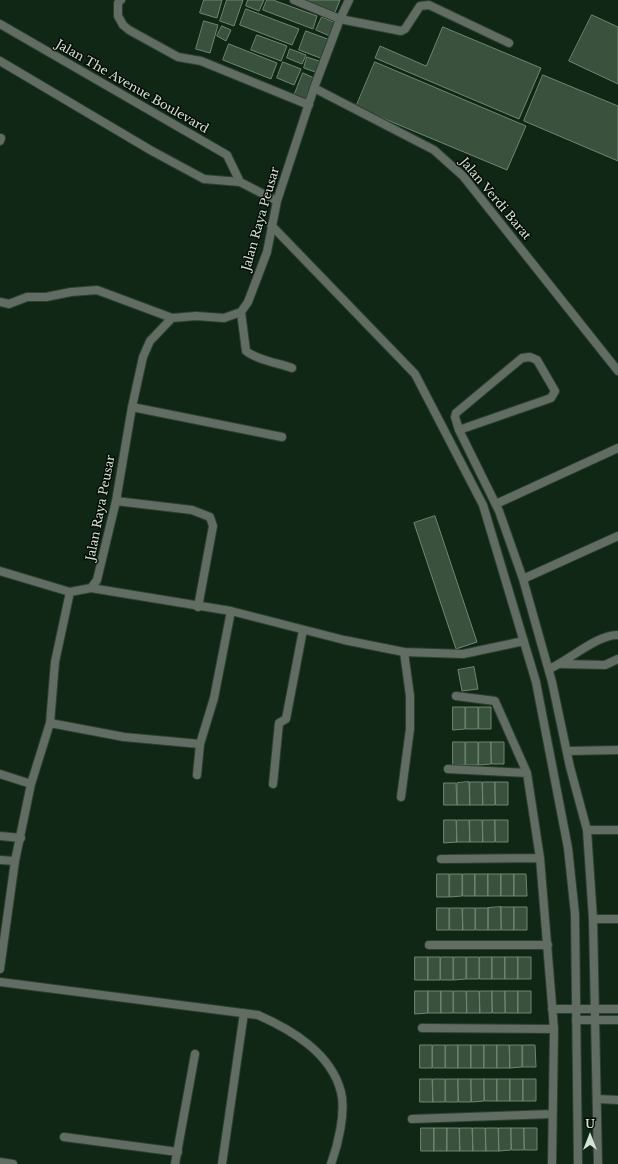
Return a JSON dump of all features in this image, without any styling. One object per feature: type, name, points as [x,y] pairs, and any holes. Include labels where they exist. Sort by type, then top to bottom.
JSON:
[{"type":"street","points":[[120,0],[118,3],[118,16],[120,22],[129,30],[178,57],[201,61],[309,105]]},
{"type":"street","points":[[294,0],[340,19],[401,31],[405,29],[420,6],[429,5],[509,43]]},
{"type":"street","name":"Jalan Raya Peusar","points":[[241,312],[248,302],[267,252],[271,225],[277,201],[314,88],[340,19],[349,0]]},
{"type":"street","name":"Jalan The Avenue Boulevard","points":[[0,24],[227,155],[240,182]]},
{"type":"street","points":[[0,61],[152,151],[204,179],[240,182],[277,201]]},
{"type":"street","name":"Jalan Verdi Barat","points":[[314,88],[434,150],[447,160],[462,176],[618,371]]},
{"type":"street","points":[[271,225],[415,374],[483,506],[536,682],[568,848],[575,914],[578,1164]]},
{"type":"street","points":[[0,302],[9,304],[27,298],[97,290],[172,318],[196,316],[224,318],[241,312],[246,351],[253,357],[277,362],[292,368]]},
{"type":"street","name":"Jalan Raya Peusar","points":[[91,588],[100,574],[116,501],[132,407],[143,357],[150,340],[172,318]]},
{"type":"street","points":[[459,430],[475,426],[552,398],[555,392],[537,360],[530,357],[522,358],[455,416],[459,430],[496,504],[523,579],[549,669],[567,751],[587,830],[593,919],[598,1100],[598,1164]]},
{"type":"street","points":[[132,407],[282,437]]},
{"type":"street","points":[[496,504],[618,448]]},
{"type":"street","points":[[116,501],[192,510],[210,517],[213,526],[198,606]]},
{"type":"street","points":[[523,579],[618,536]]},
{"type":"street","points":[[0,571],[70,592],[91,588],[231,611],[303,630],[404,652],[463,654],[524,641]]},
{"type":"street","points":[[0,969],[4,926],[15,861],[21,838],[30,784],[50,723],[55,662],[70,592]]},
{"type":"street","points":[[197,776],[200,744],[214,698],[231,611]]},
{"type":"street","points":[[273,784],[280,723],[286,719],[303,630]]},
{"type":"street","points":[[549,669],[562,664],[590,645],[613,635],[618,635]]},
{"type":"street","points":[[401,797],[410,729],[410,696],[404,652]]},
{"type":"street","points":[[562,664],[605,665],[618,659]]},
{"type":"street","points":[[456,696],[495,701],[527,774],[540,858],[554,1029],[552,1164]]},
{"type":"street","points":[[50,723],[124,737],[200,744]]},
{"type":"street","points":[[567,751],[618,750]]},
{"type":"street","points":[[448,769],[527,774]]},
{"type":"street","points":[[0,774],[30,784]]},
{"type":"street","points":[[587,830],[618,830]]},
{"type":"street","points":[[0,836],[21,838]]},
{"type":"street","points":[[441,859],[540,858]]},
{"type":"street","points":[[0,860],[15,861]]},
{"type":"street","points":[[593,919],[618,919]]},
{"type":"street","points":[[429,945],[548,946]]},
{"type":"street","points":[[0,982],[258,1015],[284,1026],[303,1039],[330,1068],[341,1092],[341,1118],[336,1150],[331,1164]]},
{"type":"street","points":[[552,1009],[618,1009]]},
{"type":"street","points":[[222,1164],[244,1013]]},
{"type":"street","points":[[576,1020],[618,1020]]},
{"type":"street","points":[[422,1028],[554,1029]]},
{"type":"street","points":[[176,1164],[195,1054]]},
{"type":"street","points":[[598,1100],[618,1100]]},
{"type":"street","points":[[412,1119],[552,1114]]},
{"type":"street","points":[[64,1137],[178,1152]]},
{"type":"street","points":[[0,1162],[13,1164]]},
{"type":"building","points":[[204,0],[222,0],[217,18],[200,13]]},
{"type":"building","points":[[227,0],[243,0],[234,26],[220,21]]},
{"type":"building","points":[[248,0],[264,0],[259,11],[246,6]]},
{"type":"building","points":[[267,0],[273,0],[317,16],[313,29],[263,10]]},
{"type":"building","points":[[307,0],[340,0],[334,15],[306,4]]},
{"type":"building","points":[[246,9],[299,29],[292,45],[240,25]]},
{"type":"building","points":[[592,15],[618,27],[618,84],[569,61]]},
{"type":"building","points":[[322,17],[338,24],[332,37],[316,30]]},
{"type":"building","points":[[204,21],[218,25],[210,53],[196,49]]},
{"type":"building","points":[[222,26],[231,30],[226,41],[217,36]]},
{"type":"building","points":[[443,27],[541,68],[519,119],[375,58],[380,46],[426,66]]},
{"type":"building","points":[[306,31],[330,40],[323,59],[299,50]]},
{"type":"building","points":[[257,35],[287,46],[281,61],[251,50]]},
{"type":"building","points":[[229,44],[277,63],[271,79],[223,60]]},
{"type":"building","points":[[290,49],[306,55],[302,64],[287,58]]},
{"type":"building","points":[[307,57],[322,62],[318,73],[304,68]]},
{"type":"building","points":[[283,62],[301,69],[294,85],[277,78]]},
{"type":"building","points":[[375,62],[526,126],[507,170],[356,107]]},
{"type":"building","points":[[303,73],[314,78],[305,100],[294,96]]},
{"type":"building","points":[[543,75],[618,106],[618,161],[524,121]]},
{"type":"building","points":[[435,516],[477,642],[456,649],[414,523]]},
{"type":"building","points":[[474,667],[478,689],[462,691],[458,670]]},
{"type":"building","points":[[453,707],[465,707],[465,729],[453,730]]},
{"type":"building","points":[[466,707],[478,707],[478,729],[466,729]]},
{"type":"building","points":[[479,707],[491,707],[491,729],[479,729]]},
{"type":"building","points":[[453,742],[465,742],[465,765],[453,765]]},
{"type":"building","points":[[466,742],[478,742],[478,765],[466,765]]},
{"type":"building","points":[[479,742],[491,742],[491,764],[479,765]]},
{"type":"building","points":[[491,742],[504,742],[504,764],[492,764]]},
{"type":"building","points":[[469,782],[470,805],[457,805],[457,783]]},
{"type":"building","points":[[470,782],[482,782],[483,805],[470,805]]},
{"type":"building","points":[[483,782],[495,782],[495,805],[483,805]]},
{"type":"building","points":[[495,782],[508,782],[508,805],[496,805]]},
{"type":"building","points":[[444,783],[456,783],[457,805],[444,805]]},
{"type":"building","points":[[444,820],[456,820],[457,842],[444,843]]},
{"type":"building","points":[[457,820],[469,820],[470,842],[457,842]]},
{"type":"building","points":[[470,820],[482,820],[483,842],[470,842]]},
{"type":"building","points":[[483,820],[495,820],[495,842],[483,842]]},
{"type":"building","points":[[495,820],[508,820],[508,842],[496,842]]},
{"type":"building","points":[[437,874],[449,874],[449,897],[437,897]]},
{"type":"building","points":[[450,874],[462,874],[462,896],[450,897]]},
{"type":"building","points":[[463,874],[475,874],[475,896],[463,896]]},
{"type":"building","points":[[475,874],[488,874],[488,896],[475,896]]},
{"type":"building","points":[[488,874],[501,874],[501,896],[488,896]]},
{"type":"building","points":[[501,874],[514,874],[514,896],[501,896]]},
{"type":"building","points":[[514,874],[526,874],[527,896],[514,896]]},
{"type":"building","points":[[501,907],[514,907],[514,930],[502,930]]},
{"type":"building","points":[[501,907],[501,930],[488,930],[488,908]]},
{"type":"building","points":[[514,907],[527,907],[527,930],[514,930]]},
{"type":"building","points":[[437,908],[449,908],[449,930],[437,930]]},
{"type":"building","points":[[450,908],[462,908],[463,930],[450,930]]},
{"type":"building","points":[[463,908],[475,908],[475,930],[463,930]]},
{"type":"building","points":[[476,908],[488,908],[488,930],[476,930]]},
{"type":"building","points":[[415,957],[428,957],[428,980],[415,980]]},
{"type":"building","points":[[428,957],[440,957],[440,980],[428,980]]},
{"type":"building","points":[[441,957],[453,957],[453,980],[441,980]]},
{"type":"building","points":[[454,957],[466,957],[466,979],[454,980]]},
{"type":"building","points":[[467,957],[479,957],[479,979],[467,979]]},
{"type":"building","points":[[480,957],[492,957],[492,979],[480,979]]},
{"type":"building","points":[[492,957],[505,957],[505,979],[492,979]]},
{"type":"building","points":[[505,957],[518,957],[518,979],[505,979]]},
{"type":"building","points":[[518,957],[531,957],[531,979],[518,979]]},
{"type":"building","points":[[415,991],[428,991],[428,1013],[415,1014]]},
{"type":"building","points":[[428,991],[441,991],[441,1013],[428,1013]]},
{"type":"building","points":[[441,991],[453,991],[453,1013],[441,1013]]},
{"type":"building","points":[[454,991],[466,991],[467,1013],[454,1013]]},
{"type":"building","points":[[467,991],[479,991],[480,1013],[467,1013]]},
{"type":"building","points":[[480,991],[492,991],[492,1013],[480,1013]]},
{"type":"building","points":[[492,991],[505,991],[505,1013],[493,1013]]},
{"type":"building","points":[[505,991],[518,991],[518,1013],[506,1013]]},
{"type":"building","points":[[518,991],[531,991],[531,1013],[518,1013]]},
{"type":"building","points":[[420,1045],[432,1045],[432,1068],[420,1068]]},
{"type":"building","points":[[433,1045],[445,1045],[445,1068],[433,1068]]},
{"type":"building","points":[[446,1045],[458,1045],[458,1068],[446,1068]]},
{"type":"building","points":[[458,1045],[471,1045],[471,1068],[458,1068]]},
{"type":"building","points":[[471,1045],[484,1045],[484,1068],[471,1068]]},
{"type":"building","points":[[484,1045],[497,1045],[497,1068],[484,1068]]},
{"type":"building","points":[[497,1045],[509,1045],[510,1068],[497,1068]]},
{"type":"building","points":[[510,1045],[522,1045],[522,1067],[510,1068]]},
{"type":"building","points":[[523,1045],[535,1045],[536,1067],[523,1067]]},
{"type":"building","points":[[420,1079],[432,1079],[433,1102],[420,1102]]},
{"type":"building","points":[[433,1079],[445,1079],[445,1102],[433,1102]]},
{"type":"building","points":[[446,1079],[458,1079],[458,1102],[446,1102]]},
{"type":"building","points":[[458,1079],[471,1079],[471,1102],[459,1102]]},
{"type":"building","points":[[471,1079],[484,1079],[484,1101],[472,1102]]},
{"type":"building","points":[[484,1079],[497,1079],[497,1101],[485,1101]]},
{"type":"building","points":[[497,1079],[510,1079],[510,1101],[497,1101]]},
{"type":"building","points":[[510,1079],[523,1079],[523,1101],[510,1101]]},
{"type":"building","points":[[523,1079],[536,1079],[536,1101],[523,1101]]},
{"type":"building","points":[[421,1128],[434,1128],[434,1151],[421,1151]]},
{"type":"building","points":[[434,1128],[447,1128],[447,1151],[434,1151]]},
{"type":"building","points":[[447,1128],[459,1128],[460,1151],[447,1151]]},
{"type":"building","points":[[460,1128],[472,1128],[473,1151],[460,1151]]},
{"type":"building","points":[[473,1128],[485,1128],[486,1151],[473,1151]]},
{"type":"building","points":[[486,1128],[498,1128],[499,1151],[486,1151]]},
{"type":"building","points":[[499,1128],[511,1128],[511,1150],[499,1151]]},
{"type":"building","points":[[511,1128],[524,1128],[524,1150],[512,1150]]},
{"type":"building","points":[[524,1128],[537,1128],[537,1150],[525,1150]]}]
